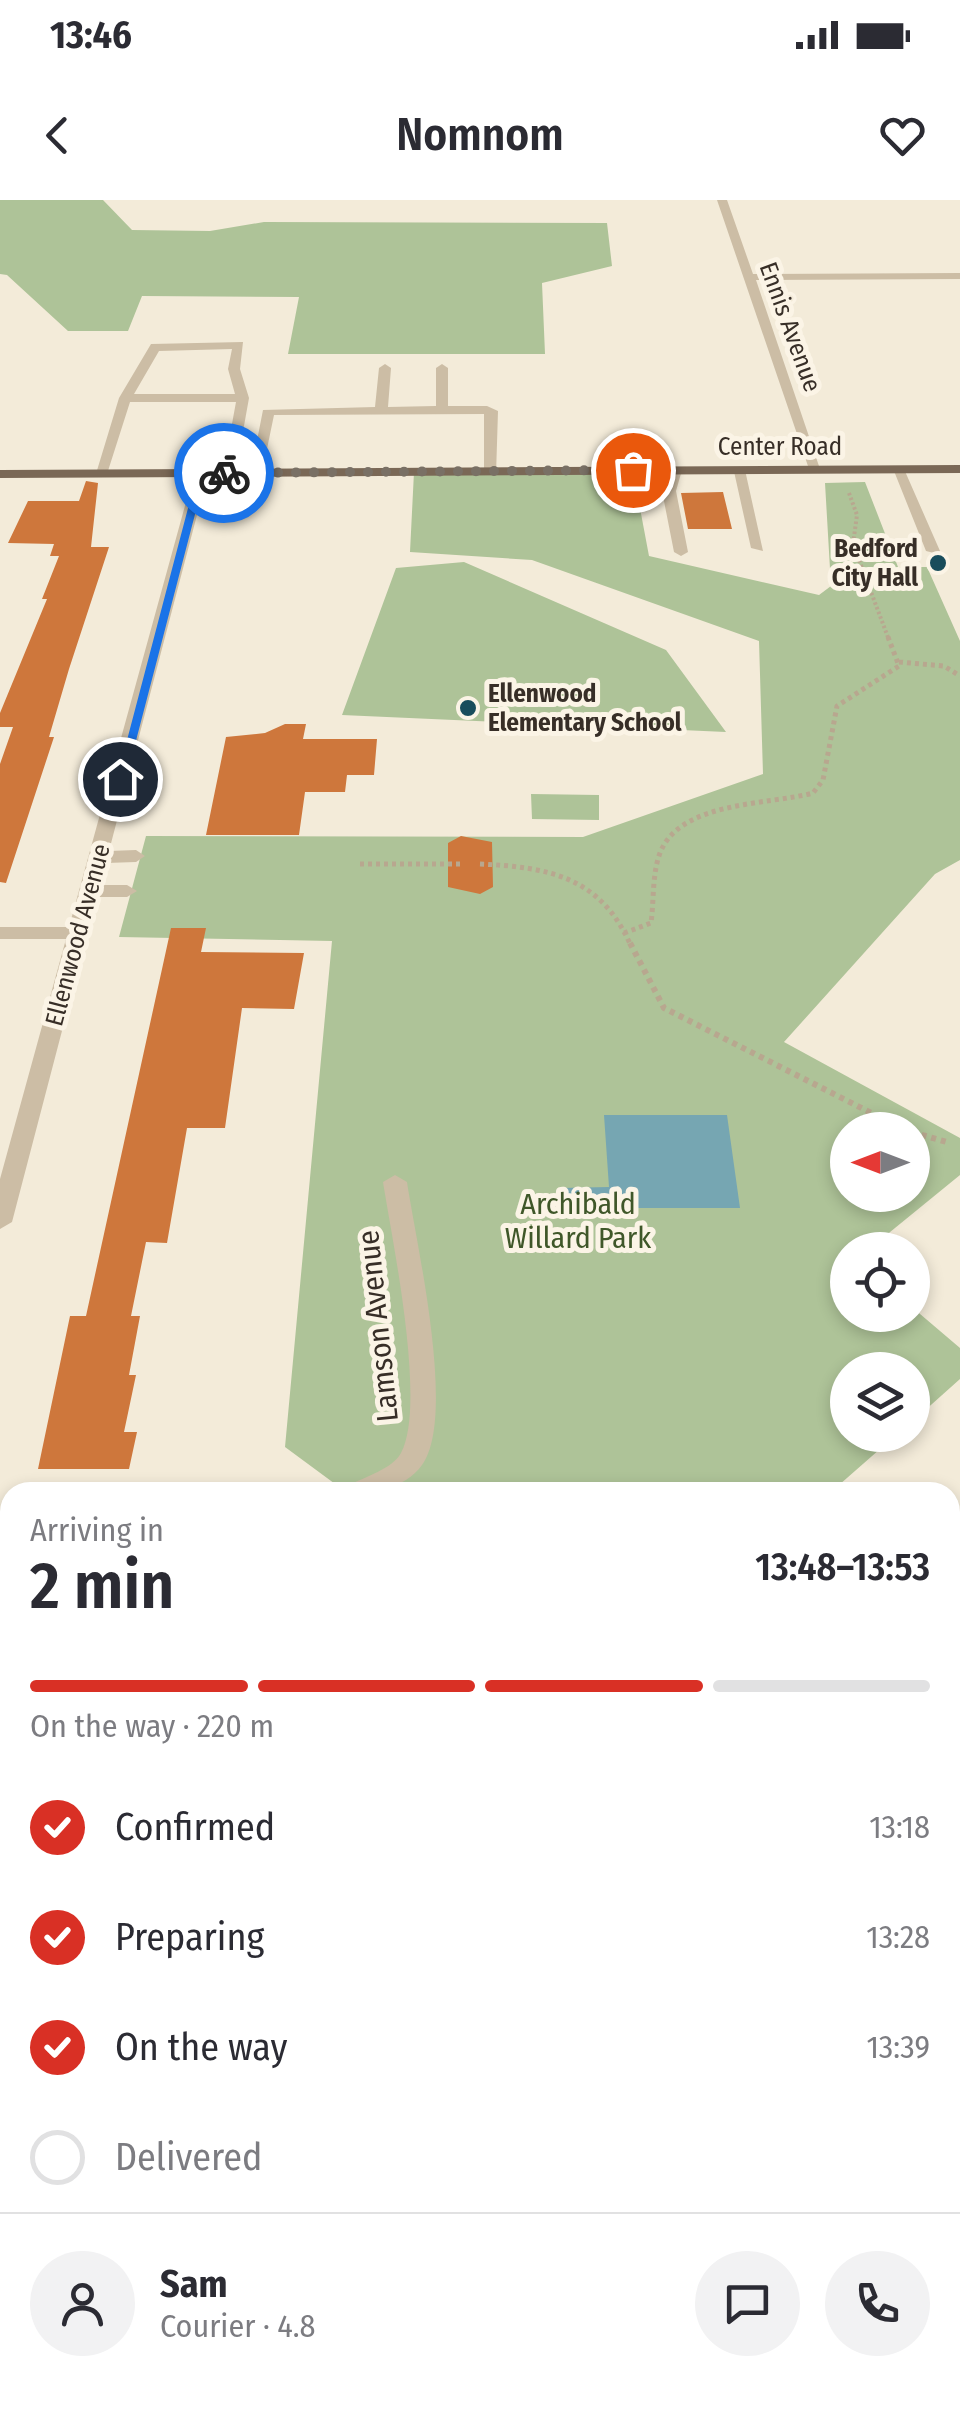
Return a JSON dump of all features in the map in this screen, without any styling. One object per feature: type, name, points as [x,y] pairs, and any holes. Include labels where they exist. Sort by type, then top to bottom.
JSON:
[{"type":"main road","name":"Center Road","points":[[0,474],[960,468]]},
{"type":"street","name":"Ennis Avenue","points":[[722,200],[816,470]]},
{"type":"street","points":[[748,277],[960,276]]},
{"type":"street","points":[[100,474],[125,398],[158,346],[239,345],[234,377],[243,398],[230,473]]},
{"type":"street","points":[[380,410],[385,368]]},
{"type":"street","points":[[442,368],[442,410]]},
{"type":"street","points":[[125,398],[243,398]]},
{"type":"street","points":[[254,473],[268,414],[380,410],[493,414],[491,472]]},
{"type":"street","points":[[896,469],[933,550]]},
{"type":"street","points":[[674,470],[669,491],[681,552]]},
{"type":"street","points":[[738,470],[758,548]]},
{"type":"street","name":"Ellenwood Avenue","points":[[0,1222],[201,474]]},
{"type":"street","points":[[100,856],[136,856]]},
{"type":"street","points":[[90,891],[127,891]]},
{"type":"street","points":[[0,933],[78,933]]},
{"type":"street","name":"Lamson Avenue","points":[[376,1482],[412,1460],[424,1424],[420,1354],[395,1182]]},
{"type":"path","points":[[624,933],[647,928],[651,923],[660,854],[666,840],[697,818],[804,797],[819,789],[837,706],[896,672],[899,662],[853,544],[857,515],[847,489]]},
{"type":"path","points":[[899,662],[944,666],[960,676]]},
{"type":"path","points":[[360,864],[461,864]]},
{"type":"path","points":[[480,864],[540,870],[582,886],[609,906],[650,992],[664,1008],[871,1112]]},
{"type":"path","points":[[930,1137],[950,1143]]},
{"type":"green space","points":[[0,200],[103,200],[132,230],[210,231],[264,222],[607,223],[612,266],[542,283],[545,354],[288,354],[299,297],[142,296],[128,331],[68,331],[7,275],[0,274]]},
{"type":"green space","name":"Archibald Willard Park","points":[[633,471],[649,556],[819,595],[831,586],[825,483],[865,482],[898,567],[927,567],[960,641],[960,860],[935,874],[784,1042],[912,1112],[830,1112],[830,1212],[915,1212],[890,1232],[830,1232],[830,1332],[930,1332],[930,1322],[960,1348],[960,1379],[930,1406],[930,1352],[830,1352],[830,1452],[877,1452],[842,1482],[332,1482],[285,1447],[332,941],[119,937],[146,836],[583,837],[763,774],[759,641],[532,560],[410,552],[414,472]]},
{"type":"green space","points":[[464,562],[666,650],[726,732],[342,715],[396,568]]},
{"type":"green space","points":[[531,794],[599,795],[599,820],[532,819]]},
{"type":"green space","name":"Archibald Willard Park","points":[[930,1122],[960,1138],[960,1175],[930,1199]]},
{"type":"water","points":[[604,1115],[727,1115],[740,1208],[561,1208],[561,1188],[609,1187]]},
{"type":"building","points":[[86,481],[98,483],[91,547],[109,547],[49,737],[54,737],[6,883],[0,882],[0,764],[13,727],[0,727],[0,713],[47,599],[42,599],[59,556],[50,556],[54,544],[8,543],[28,501],[79,501]]},
{"type":"building","points":[[723,492],[732,529],[688,529],[681,493]]},
{"type":"building","points":[[285,724],[306,724],[303,739],[377,739],[374,775],[347,775],[345,792],[305,792],[299,835],[206,835],[226,737],[265,733]]},
{"type":"building","points":[[461,836],[492,842],[493,887],[480,894],[448,887],[448,843]]},
{"type":"building","points":[[171,928],[206,928],[201,952],[304,953],[294,1009],[242,1008],[225,1128],[187,1128],[167,1243],[146,1242],[131,1316],[140,1316],[129,1375],[136,1375],[124,1432],[137,1432],[129,1469],[38,1469],[70,1316],[86,1316]]},
{"type":"way so far","points":[[224,473],[633,470]]},
{"type":"place","name":"Bedford City Hall","points":[[938,563]]},
{"type":"place","name":"Ellenwood Elementary School","points":[[468,708]]},
{"type":"route","points":[[120,779],[201,474],[224,473]]}]
